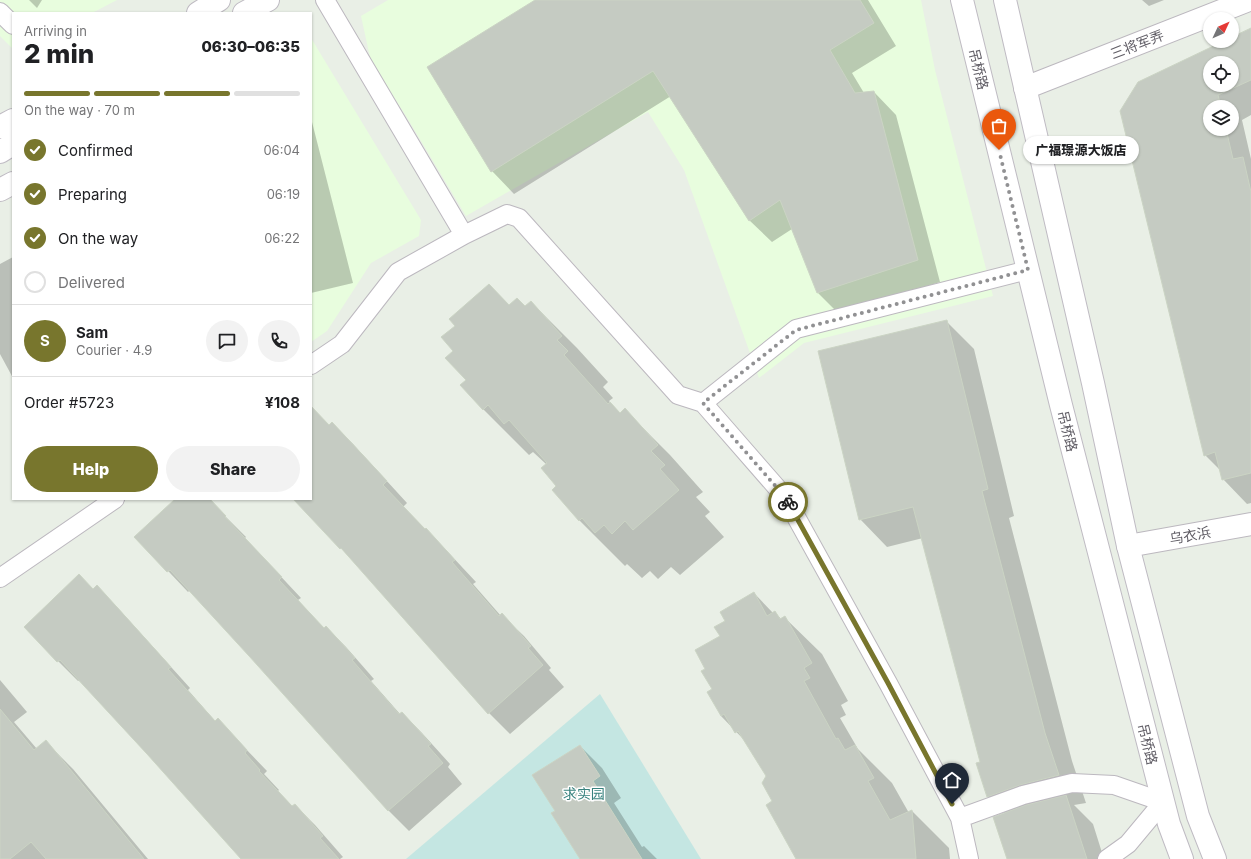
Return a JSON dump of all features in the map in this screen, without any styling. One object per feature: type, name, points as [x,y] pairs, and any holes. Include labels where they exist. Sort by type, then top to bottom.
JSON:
[{"type":"main road","points":[[200,12],[219,0]]},
{"type":"main road","points":[[246,12],[268,0]]},
{"type":"main road","name":"吊桥路","points":[[962,0],[1061,405],[1163,802],[1169,824],[1182,859]]},
{"type":"main road","points":[[1005,0],[1128,546],[1198,816],[1215,859]]},
{"type":"main road","name":"三将军弄","points":[[1025,88],[1249,0]]},
{"type":"main road","points":[[0,127],[12,121]]},
{"type":"main road","points":[[0,152],[12,145]]},
{"type":"main road","points":[[0,190],[12,184]]},
{"type":"main road","name":"乌衣浜","points":[[1128,546],[1251,524]]},
{"type":"lane","points":[[326,0],[464,235]]},
{"type":"lane","points":[[0,12],[12,25]]},
{"type":"lane","points":[[312,364],[342,344],[398,272],[464,235],[508,214],[519,218],[678,395],[703,403],[785,497],[888,683],[960,818],[969,859]]},
{"type":"lane","points":[[703,403],[796,330],[1028,270]]},
{"type":"lane","points":[[0,578],[114,500]]},
{"type":"lane","points":[[960,818],[1023,795],[1072,783],[1114,785],[1163,802],[1128,844],[1107,859]]},
{"type":"shaded area","points":[[0,0],[117,0],[94,12],[12,12],[12,48],[0,36]]},
{"type":"shaded area","points":[[388,0],[921,0],[935,70],[993,296],[804,343],[759,378],[684,170],[648,112],[466,216],[406,116],[371,62],[361,16]]},
{"type":"shaded area","points":[[312,40],[421,220],[419,236],[371,263],[327,331],[312,341]]},
{"type":"green space","name":"求实园","points":[[600,694],[701,859],[406,859]]},
{"type":"building","points":[[535,0],[860,0],[874,23],[830,50],[855,93],[874,91],[918,260],[817,293],[780,200],[749,221],[653,71],[491,172],[427,67]]},
{"type":"building","points":[[1251,28],[1251,80],[1239,85],[1239,56],[1203,56],[1203,92],[1225,92],[1218,95],[1219,100],[1203,100],[1203,136],[1228,136],[1233,159],[1243,157],[1251,192],[1251,473],[1222,480],[1215,452],[1204,456],[1120,111],[1138,82],[1209,48],[1239,48],[1239,34]]},
{"type":"building","points":[[489,284],[509,305],[517,298],[525,306],[531,301],[562,336],[557,340],[568,351],[564,355],[608,404],[610,402],[620,413],[625,408],[658,445],[651,451],[665,465],[660,469],[679,490],[633,530],[625,521],[612,534],[604,525],[595,533],[582,518],[579,521],[552,490],[556,486],[541,468],[547,463],[509,420],[504,424],[488,405],[483,410],[460,385],[466,380],[445,358],[453,351],[441,337],[455,326],[449,319]]},
{"type":"building","points":[[947,320],[988,489],[982,491],[1045,733],[1059,775],[1020,785],[987,797],[976,763],[980,762],[913,507],[859,520],[818,351]]},
{"type":"building","points":[[312,407],[329,425],[332,422],[387,481],[383,485],[425,529],[426,528],[455,560],[452,562],[499,616],[502,613],[531,646],[528,648],[543,665],[488,714],[341,548],[340,549],[294,500],[312,500]]},
{"type":"building","points":[[174,500],[211,500],[282,577],[279,580],[324,628],[326,626],[355,658],[352,660],[399,714],[402,712],[431,744],[428,746],[443,763],[388,811],[170,570],[167,572],[134,537]]},
{"type":"building","points":[[79,574],[93,589],[97,585],[171,667],[168,669],[215,721],[218,718],[247,750],[245,753],[260,770],[259,771],[292,806],[295,804],[323,836],[320,838],[339,859],[241,859],[60,660],[57,662],[24,627]]},
{"type":"building","points":[[754,592],[767,616],[775,611],[780,619],[785,616],[812,663],[804,668],[810,678],[804,681],[836,739],[838,738],[845,750],[855,745],[874,778],[868,781],[890,820],[912,810],[916,859],[796,859],[766,805],[772,801],[762,783],[766,776],[738,731],[735,733],[724,714],[721,716],[707,692],[712,689],[701,671],[705,669],[695,650],[720,636],[714,627],[725,621],[720,612]]},
{"type":"building","points":[[0,709],[34,750],[46,740],[144,859],[46,859],[31,842],[10,859],[0,859]]},
{"type":"building","points":[[580,745],[600,776],[593,781],[642,859],[580,859],[551,813],[555,811],[532,775]]},
{"type":"building","points":[[1066,795],[1087,859],[1007,859],[993,817],[1026,805]]},
{"type":"way so far","points":[[788,502],[703,403],[796,330],[1028,270],[999,150]]},
{"type":"place","name":"广福璟源大饭店","points":[[999,150]]},
{"type":"route","points":[[788,502],[888,683],[952,804]]}]
